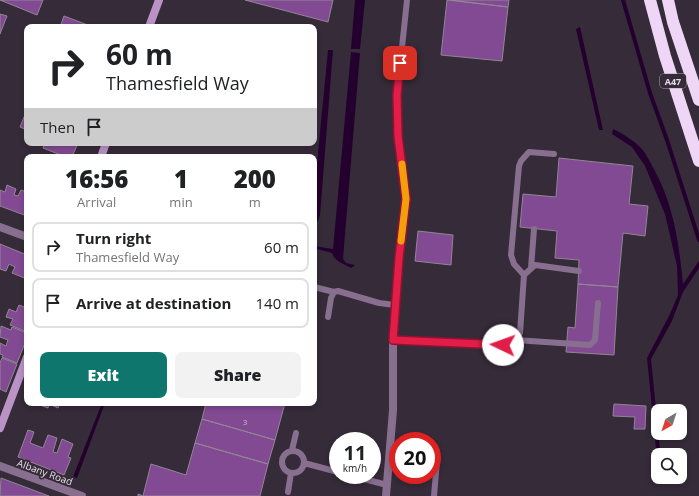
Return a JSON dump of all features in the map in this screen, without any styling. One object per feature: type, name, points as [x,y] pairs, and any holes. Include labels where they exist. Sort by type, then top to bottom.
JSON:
[{"type":"highway","name":"A47","points":[[650,0],[665,56],[699,162]]},
{"type":"highway","name":"A47","points":[[668,0],[673,22],[699,100]]},
{"type":"street","points":[[150,24],[158,0]]},
{"type":"street","points":[[0,227],[24,236]]},
{"type":"street","points":[[386,496],[393,410],[393,340],[399,258]]},
{"type":"street","points":[[0,428],[24,365]]},
{"type":"street","name":"Albany Road","points":[[0,466],[82,496]]},
{"type":"lane","points":[[399,258],[406,199],[398,136],[397,95],[407,0]]},
{"type":"lane","points":[[524,275],[514,264],[511,255],[520,161],[529,152],[554,154]]},
{"type":"lane","points":[[531,268],[534,229]]},
{"type":"lane","points":[[515,340],[520,333],[521,326],[524,275],[535,265],[579,270]]},
{"type":"lane","points":[[317,288],[334,292],[338,291],[379,303],[395,305]]},
{"type":"lane","points":[[328,317],[331,298],[334,292]]},
{"type":"lane","points":[[393,340],[503,345],[515,340],[567,344],[592,344],[595,340],[598,303]]},
{"type":"lane","points":[[292,450],[296,433]]},
{"type":"lane","points":[[292,450],[303,457],[304,462],[302,469],[299,472],[292,473],[284,469],[282,460],[286,453],[292,450]]},
{"type":"lane","points":[[304,462],[329,469]]},
{"type":"lane","points":[[288,492],[292,473]]},
{"type":"lane","points":[[381,483],[387,485]]},
{"type":"lane","points":[[434,496],[435,484]]},
{"type":"shaded area","points":[[355,0],[365,0],[360,49],[351,49]]},
{"type":"shaded area","points":[[580,27],[603,130],[599,130],[576,29]]},
{"type":"shaded area","points":[[328,50],[333,50],[320,215],[317,222],[317,163]]},
{"type":"shaded area","points":[[351,52],[360,53],[343,259],[346,263],[355,265],[351,268],[337,261],[332,253],[317,249],[317,246],[333,249]]},
{"type":"shaded area","points":[[613,129],[622,133],[642,149],[661,183],[671,211],[680,254],[683,284],[699,261],[699,268],[683,292],[672,321],[651,359],[655,404],[652,404],[647,358],[670,314],[678,295],[677,266],[665,214],[645,166],[632,147],[612,134]]},
{"type":"shaded area","points":[[101,406],[104,406],[77,478],[73,477]]},
{"type":"shaded area","points":[[655,440],[659,440],[660,448],[656,448]]},
{"type":"building","points":[[0,0],[43,0],[37,15]]},
{"type":"building","points":[[245,0],[333,0],[328,22]]},
{"type":"building","points":[[447,0],[508,7],[502,61],[441,55]]},
{"type":"building","points":[[451,0],[509,0],[508,7]]},
{"type":"building","points":[[0,14],[7,16],[0,34]]},
{"type":"building","points":[[64,16],[85,24],[61,24]]},
{"type":"building","points":[[24,117],[24,129],[20,127]]},
{"type":"building","points":[[44,146],[77,146],[73,154],[58,154],[43,148]]},
{"type":"building","points":[[559,158],[633,166],[629,204],[648,206],[645,236],[623,233],[618,287],[578,284],[579,260],[555,258],[557,231],[520,227],[523,194],[556,197]]},
{"type":"building","points":[[7,185],[16,189],[14,195],[18,196],[21,190],[24,191],[24,215],[0,206],[0,190],[5,192]]},
{"type":"building","points":[[418,231],[453,235],[451,265],[415,261]]},
{"type":"building","points":[[0,244],[24,254],[24,278],[12,273],[15,267],[9,264],[6,271],[0,269]]},
{"type":"building","points":[[578,284],[618,287],[614,355],[566,352],[568,327],[575,328]]},
{"type":"building","points":[[19,305],[24,307],[24,331],[10,325],[13,319],[6,317],[9,309],[16,312]]},
{"type":"building","points":[[1,326],[11,330],[12,327],[24,332],[24,346],[17,363],[2,357],[3,355],[0,354],[0,343],[6,346],[8,340],[0,337]]},
{"type":"building","points":[[2,358],[17,364],[6,392],[0,389],[0,363]]},
{"type":"building","points":[[614,404],[646,406],[645,429],[634,429],[635,417],[613,416]]},
{"type":"building","points":[[205,406],[284,406],[275,440],[202,419]]},
{"type":"building","points":[[202,419],[275,440],[268,464],[195,443]]},
{"type":"building","points":[[28,430],[34,432],[30,443],[43,448],[48,435],[57,438],[53,452],[57,453],[62,439],[73,444],[68,457],[71,458],[64,475],[18,457]]},
{"type":"building","points":[[195,443],[268,464],[260,496],[143,496],[151,464],[186,475]]},
{"type":"building","points":[[1,478],[49,496],[0,496]]},
{"type":"waterway","points":[[623,0],[650,93],[667,140],[699,240]]},
{"type":"slow traffic","points":[[401,241],[406,199],[402,164]]},
{"type":"route","points":[[400,63],[397,95],[398,136],[406,199],[399,258],[393,340],[503,345]]}]
